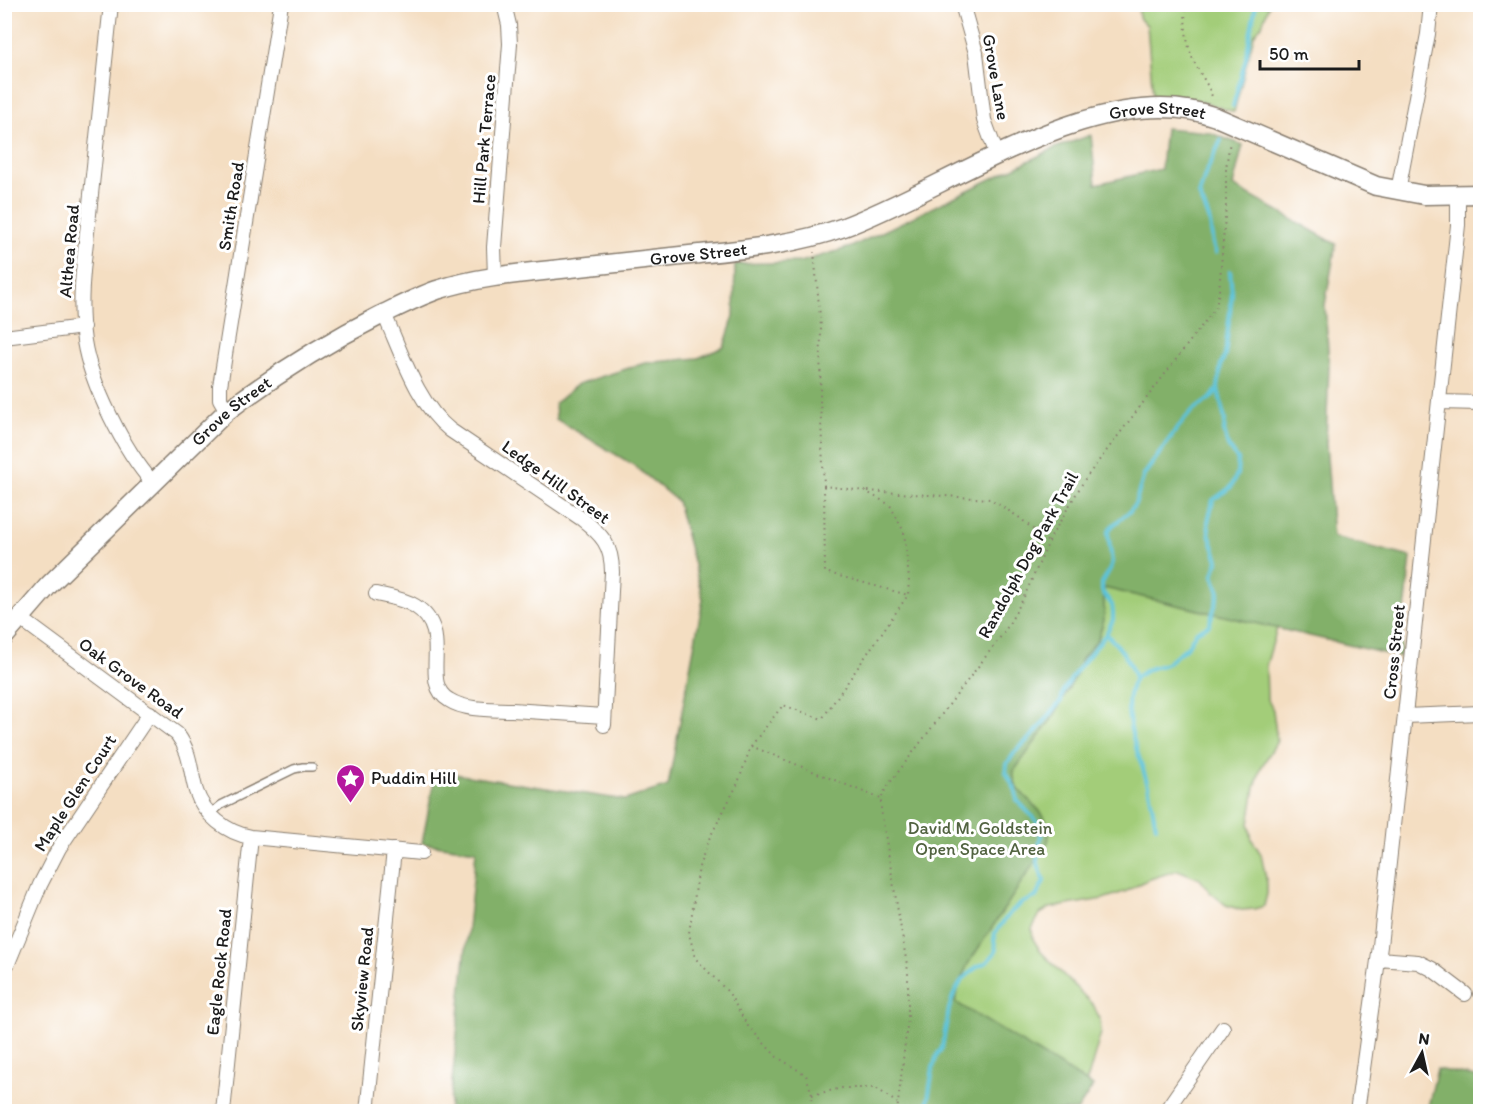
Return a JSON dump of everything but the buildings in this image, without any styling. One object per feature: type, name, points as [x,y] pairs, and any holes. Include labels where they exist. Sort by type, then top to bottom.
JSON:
[{"type":"street","name":"Althea Road","points":[[111,4],[86,251],[82,301],[83,327],[88,358],[99,390],[132,455],[153,483]]},
{"type":"street","name":"Smith Road","points":[[227,411],[220,399],[220,386],[282,4]]},
{"type":"street","name":"Hill Park Terrace","points":[[495,277],[493,256],[510,44],[509,25],[504,4]]},
{"type":"street","name":"Grove Lane","points":[[962,4],[976,53],[984,120],[997,155]]},
{"type":"street","points":[[1398,191],[1428,34],[1431,4]]},
{"type":"street","name":"Grove Street","points":[[4,638],[48,586],[227,411],[302,358],[384,314],[434,291],[495,277],[747,249],[811,237],[854,223],[997,155],[1079,123],[1140,109],[1168,107],[1196,110],[1234,124],[1360,181],[1398,191],[1424,195],[1480,194]]},
{"type":"street","name":"Cross Street","points":[[1357,1112],[1379,959],[1440,402],[1458,225],[1458,195]]},
{"type":"street","name":"Ledge Hill Street","points":[[376,594],[409,603],[422,611],[432,622],[436,635],[437,683],[443,696],[448,700],[480,708],[604,721],[612,572],[608,545],[597,531],[582,519],[450,430],[436,417],[420,393],[384,314]]},
{"type":"street","points":[[4,337],[83,327]]},
{"type":"street","points":[[1440,402],[1480,403]]},
{"type":"street","name":"Oak Grove Road","points":[[20,618],[171,729],[182,741],[189,756],[196,790],[202,803],[210,814],[232,831],[251,837],[421,853]]},
{"type":"street","name":"Maple Glen Court","points":[[8,963],[40,885],[59,848],[150,713]]},
{"type":"street","points":[[1405,716],[1480,713]]},
{"type":"street","name":"Eagle Rock Road","points":[[223,1112],[251,837]]},
{"type":"street","name":"Skyview Road","points":[[367,1112],[394,850]]},
{"type":"street","points":[[1379,959],[1418,962],[1432,969],[1465,994]]},
{"type":"street","points":[[1165,1112],[1223,1028]]},
{"type":"lane","points":[[210,814],[221,805],[294,769],[312,767]]},
{"type":"path","points":[[1186,4],[1184,16],[1191,56],[1211,90],[1213,103]]},
{"type":"path","name":"Randolph Dog Park Trail","points":[[880,799],[1005,631],[1072,497],[1216,307],[1226,205],[1226,168],[1234,124]]},
{"type":"path","points":[[811,237],[817,271],[821,327],[820,400],[825,572],[908,595]]},
{"type":"path","points":[[824,486],[990,499],[1020,518],[1049,542]]},
{"type":"path","points":[[809,1112],[812,1095],[806,1075],[777,1057],[747,1025],[729,993],[695,958],[689,933],[699,867],[708,841],[738,783],[751,746],[783,705],[822,719],[908,595],[908,561],[904,532],[890,505],[865,491]]},
{"type":"path","points":[[751,746],[880,799],[908,971],[908,1017],[897,1112]]},
{"type":"path","points":[[812,1095],[842,1088],[876,1088],[898,1103]]},
{"type":"green space","points":[[1140,4],[1269,5],[1262,25],[1254,35],[1234,112],[1194,99],[1153,97],[1147,25],[1139,16]]},
{"type":"green space","name":"David M. Goldstein Open Space Area","points":[[1165,128],[1208,132],[1243,145],[1233,186],[1336,244],[1325,305],[1329,365],[1326,443],[1333,537],[1411,557],[1400,657],[1104,588],[1104,620],[1098,639],[1082,659],[1054,716],[1014,771],[1019,789],[1046,819],[1049,830],[1048,842],[968,964],[955,1002],[1093,1086],[1077,1111],[449,1111],[476,851],[422,843],[436,771],[625,800],[668,786],[703,599],[677,501],[632,464],[556,419],[555,403],[578,384],[645,363],[698,358],[724,347],[734,316],[735,264],[800,262],[851,247],[1055,148],[1091,135],[1096,184],[1161,169]]},
{"type":"green space","name":"David M. Goldstein Open Space Area","points":[[1073,561],[1280,618],[1266,666],[1267,698],[1273,710],[1277,741],[1261,768],[1255,787],[1249,824],[1252,840],[1261,854],[1267,883],[1264,906],[1241,910],[1226,905],[1210,892],[1200,879],[1178,870],[1147,880],[1127,891],[1103,899],[1050,908],[1040,914],[1032,929],[1033,939],[1041,952],[1094,1006],[1100,1021],[1101,1033],[1088,1078],[1077,1101],[922,1111],[908,858]]},
{"type":"green space","points":[[1437,1069],[1480,1078],[1480,1111],[1427,1111]]},
{"type":"waterway","points":[[1233,106],[1246,58],[1256,4]]},
{"type":"waterway","points":[[1216,253],[1209,219],[1199,195],[1205,175],[1221,140]]},
{"type":"waterway","points":[[926,1112],[933,1068],[942,1048],[953,996],[962,980],[978,966],[986,963],[994,954],[996,950],[995,933],[1010,913],[1022,903],[1036,897],[1044,881],[1037,861],[1042,827],[1017,800],[1016,791],[1006,772],[1007,764],[1061,701],[1064,690],[1106,634],[1113,620],[1112,605],[1102,591],[1102,583],[1112,562],[1108,533],[1111,527],[1135,504],[1144,475],[1176,430],[1190,413],[1212,397],[1218,388],[1221,364],[1225,356],[1232,294],[1230,271]]},
{"type":"waterway","points":[[1135,678],[1148,669],[1166,664],[1188,646],[1196,632],[1209,625],[1219,593],[1213,575],[1218,560],[1210,537],[1208,522],[1213,500],[1231,487],[1237,474],[1238,460],[1228,446],[1218,389]]},
{"type":"waterway","points":[[1106,634],[1124,654],[1135,678],[1128,704],[1131,732],[1148,785],[1156,826]]},
{"type":"place","name":"Puddin Hill","points":[[350,804]]}]
